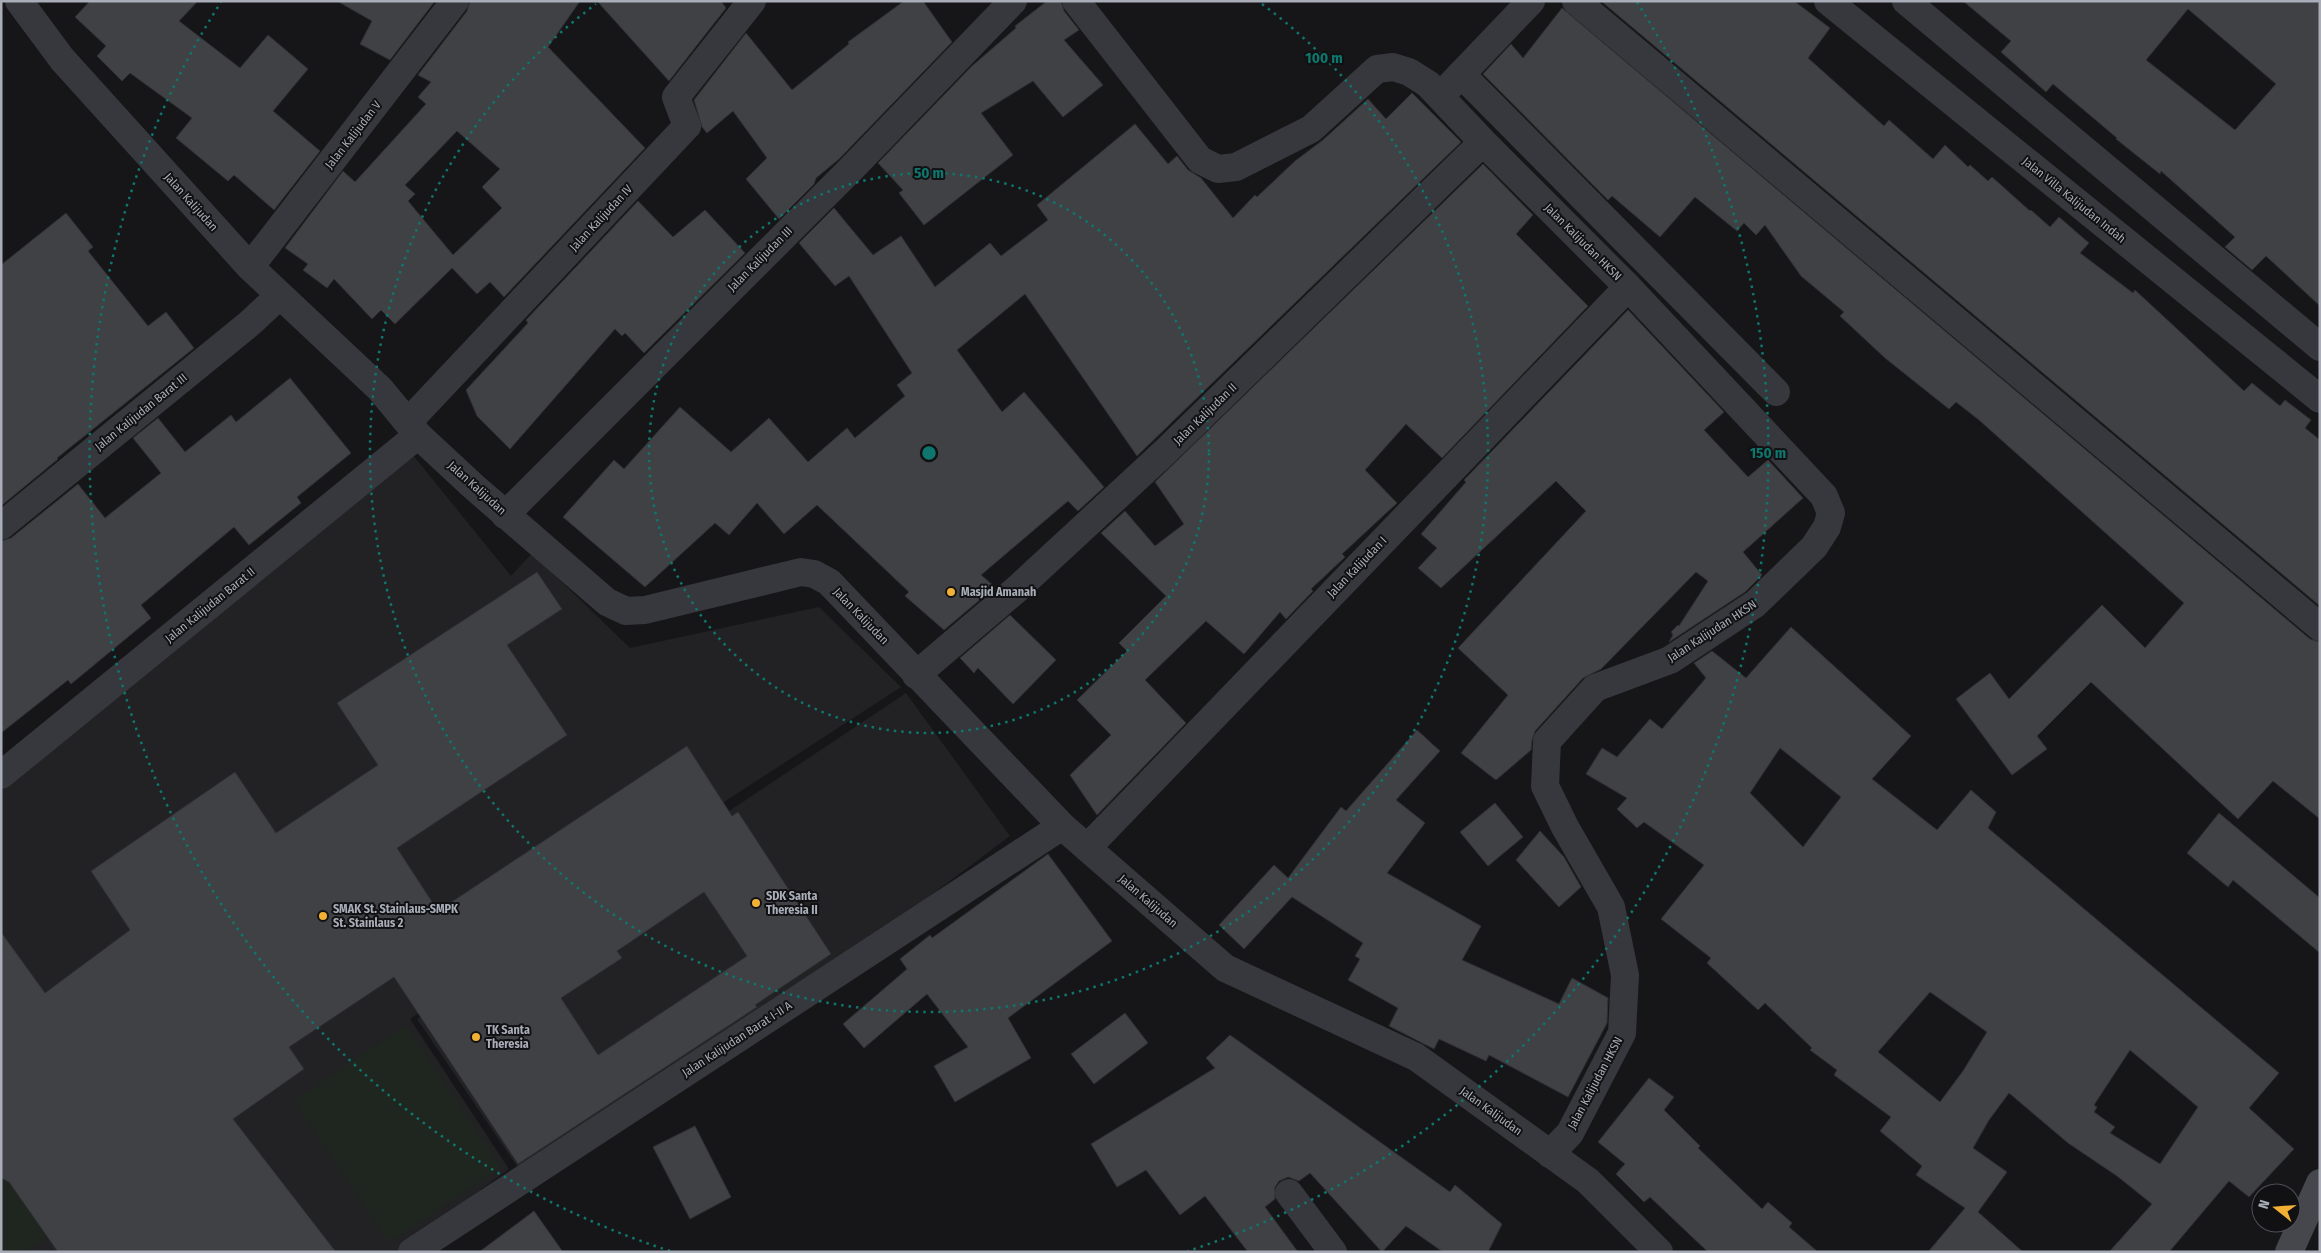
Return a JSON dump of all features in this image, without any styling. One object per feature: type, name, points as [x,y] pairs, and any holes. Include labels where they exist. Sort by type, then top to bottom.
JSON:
[{"type":"main road","points":[[2289,1252],[2320,1183]]},
{"type":"street","name":"Jalan Kalijudan","points":[[19,1],[62,59],[250,267],[265,309],[380,389],[407,439],[505,515],[607,602],[626,611],[645,610],[801,572],[814,574],[828,582],[1062,826],[1226,968],[1416,1057],[1588,1181],[1659,1252]]},
{"type":"street","name":"Jalan Kalijudan V","points":[[250,267],[455,1]]},
{"type":"street","name":"Jalan Kalijudan IV","points":[[407,439],[687,126],[676,97],[752,1]]},
{"type":"street","name":"Jalan Kalijudan III","points":[[505,515],[843,177],[1013,1]]},
{"type":"street","name":"Jalan Kalijudan HKSN","points":[[1076,1],[1200,160],[1218,169],[1236,167],[1311,129],[1377,69],[1393,67],[1409,72],[1428,84],[1483,142],[1628,286],[1824,496],[1831,513],[1827,527],[1814,547],[1755,604],[1670,660],[1595,688],[1547,741],[1545,786],[1565,827],[1611,907],[1625,974],[1622,1033],[1570,1133],[1550,1154]]},
{"type":"street","points":[[1440,96],[1531,1]]},
{"type":"street","points":[[1576,1],[2320,627]]},
{"type":"street","name":"Jalan Villa Kalijudan Indah","points":[[1828,1],[2320,399]]},
{"type":"street","points":[[1906,1],[2320,347]]},
{"type":"street","points":[[1460,74],[1776,392]]},
{"type":"street","name":"Jalan Kalijudan II","points":[[916,674],[1017,589],[1166,451],[1483,142]]},
{"type":"street","name":"Jalan Kalijudan I","points":[[1087,848],[1628,286]]},
{"type":"street","name":"Jalan Kalijudan Barat III","points":[[1,526],[265,309]]},
{"type":"street","name":"Jalan Kalijudan Barat II","points":[[1,775],[407,439]]},
{"type":"street","name":"Jalan Kalijudan Barat I-II A","points":[[412,1252],[1062,826]]},
{"type":"street","points":[[1289,1193],[1333,1252]]},
{"type":"shaded area","name":"SMAK St. Stainlaus-SMPK St. Stainlaus 2","points":[[408,449],[511,576],[532,553],[630,648],[819,607],[901,687],[661,843],[410,1019],[509,1169],[396,1252],[1,1252],[1,783]]},
{"type":"shaded area","name":"SDK Santa Theresia II","points":[[906,693],[1010,836],[831,970],[522,1174],[417,1019]]},
{"type":"shaded area","points":[[406,1025],[501,1167],[389,1243],[294,1101]]},
{"type":"shaded area","points":[[1,1178],[9,1182],[47,1236],[26,1252],[1,1252]]},
{"type":"building","points":[[90,1],[198,1],[179,21],[240,68],[268,35],[308,69],[273,111],[320,151],[274,210],[234,175],[228,181],[176,138],[192,118],[130,73],[122,81],[97,56],[106,46],[75,17]]},
{"type":"building","points":[[337,1],[435,1],[390,60],[360,44],[372,21]]},
{"type":"building","points":[[470,1],[580,1],[548,47],[645,148],[504,297],[490,282],[477,294],[452,268],[395,324],[381,310],[372,319],[334,279],[327,288],[303,270],[308,264],[285,248],[343,171],[355,182],[426,104],[418,97],[431,82],[418,75],[467,11]],"holes":[[[457,131],[500,169],[482,187],[502,208],[453,255],[408,201],[415,194],[405,185]]]},
{"type":"building","points":[[597,1],[721,1],[726,8],[669,81]]},
{"type":"building","points":[[904,1],[923,1],[952,42],[839,159],[816,178],[814,184],[779,219],[746,179],[767,158],[733,111],[707,133],[702,127],[694,100],[746,33],[792,90],[849,44],[848,42]]},
{"type":"building","points":[[1047,1],[1061,1],[1064,11],[1079,30],[1064,40],[1103,85],[1063,117],[1033,81],[981,113],[1013,155],[924,225],[899,193],[903,190],[878,163],[972,66],[1016,28],[1015,26]]},
{"type":"building","points":[[1601,1],[1794,1],[1830,28],[1808,58],[1884,126],[1889,120],[1933,159],[1945,145],[1968,167],[1970,165],[1988,181],[1992,177],[2050,227],[2059,217],[2089,243],[2080,253],[2133,293],[2135,290],[2244,391],[2252,383],[2280,406],[2285,400],[2311,420],[2305,428],[2320,440],[2320,606]]},
{"type":"building","points":[[1963,1],[2320,1],[2320,306],[2266,256],[2252,270],[2225,247],[2235,237],[2161,171],[2160,174],[2116,139],[2053,84],[2046,92],[2001,52],[2011,41]],"holes":[[[2188,9],[2276,84],[2235,130],[2146,60]]]},
{"type":"building","points":[[1562,8],[2310,639],[2320,642],[2320,819],[2273,781],[2238,819],[2091,682],[2037,736],[2047,749],[2012,775],[1956,699],[1990,673],[2009,699],[2102,605],[2145,648],[2184,603],[1979,420],[1956,402],[1949,409],[1885,358],[1840,316],[1844,312],[1801,276],[1765,225],[1756,235],[1744,223],[1737,231],[1695,197],[1660,237],[1612,196],[1608,200],[1483,74],[1511,44],[1523,58]]},
{"type":"building","points":[[1412,93],[1461,142],[1137,456],[1025,294],[957,350],[1002,412],[1024,392],[1104,487],[1078,511],[1068,501],[981,575],[995,587],[944,630],[905,596],[909,592],[817,505],[784,534],[757,503],[729,535],[715,523],[645,587],[563,517],[614,460],[624,469],[680,407],[731,452],[769,418],[808,462],[847,428],[855,438],[905,396],[897,385],[912,373],[849,276],[835,286],[799,243],[834,208],[873,255],[901,236],[935,287],[990,243],[1001,256],[1048,220],[1037,205],[1135,124],[1168,164],[1177,156],[1188,170],[1201,178],[1233,218],[1255,195],[1257,197],[1295,161],[1323,140],[1368,99],[1386,119]]},
{"type":"building","points":[[1483,164],[1533,215],[1516,234],[1588,306],[1442,458],[1406,424],[1365,470],[1397,503],[1342,554],[1345,557],[1311,589],[1313,591],[1286,619],[1280,612],[1244,654],[1206,621],[1145,680],[1186,723],[1097,815],[1070,775],[1111,735],[1077,700],[1127,651],[1119,643],[1166,596],[1101,533],[1125,511],[1155,546],[1184,524],[1155,482]]},
{"type":"building","points":[[638,201],[673,237],[705,210],[745,253],[644,353],[625,333],[622,336],[615,329],[510,449],[477,416],[466,390],[528,323],[526,320]]},
{"type":"building","points":[[66,213],[93,247],[88,251],[148,326],[166,312],[194,348],[57,458],[1,506],[1,265]]},
{"type":"building","points":[[1628,310],[1724,412],[1704,430],[1748,477],[1768,460],[1803,498],[1743,552],[1762,575],[1745,592],[1669,642],[1673,635],[1671,632],[1679,626],[1708,581],[1696,572],[1601,669],[1583,678],[1535,731],[1531,750],[1496,780],[1461,753],[1508,695],[1458,648],[1586,511],[1556,481],[1441,588],[1418,568],[1437,548],[1421,534],[1466,482],[1464,480]]},
{"type":"building","points":[[290,378],[351,453],[297,497],[301,503],[249,545],[234,527],[141,605],[151,618],[71,684],[68,680],[1,733],[1,541],[11,538],[78,484],[105,518],[161,473],[133,438],[158,418],[185,452],[231,415],[236,422]]},
{"type":"building","points":[[537,572],[562,609],[507,645],[567,735],[397,848],[438,911],[687,746],[732,816],[738,812],[831,954],[755,1005],[757,1007],[518,1164],[394,977],[289,1047],[304,1069],[233,1119],[336,1252],[58,1252],[9,1182],[1,1178],[1,932],[45,993],[130,930],[91,871],[235,772],[276,833],[378,765],[337,703]],"holes":[[[704,892],[747,956],[598,1055],[561,998],[622,958],[617,951]]]},
{"type":"building","points":[[1010,615],[1056,660],[1013,704],[978,668],[974,673],[960,658]]},
{"type":"building","points":[[1791,627],[1911,736],[1872,779],[1937,830],[1971,790],[1996,812],[1988,828],[2279,1073],[2249,1108],[2294,1149],[2262,1183],[2251,1183],[2251,1195],[2249,1197],[2229,1181],[2169,1252],[2109,1252],[2152,1204],[2117,1176],[2068,1143],[2009,1093],[1989,1120],[1973,1148],[2007,1172],[1978,1212],[2023,1252],[1928,1252],[1965,1208],[1916,1175],[1922,1166],[1880,1131],[1891,1117],[1834,1075],[1837,1070],[1810,1050],[1812,1048],[1765,1003],[1758,1010],[1707,963],[1711,958],[1661,919],[1704,865],[1644,822],[1637,828],[1617,809],[1627,798],[1586,774],[1602,748],[1617,757],[1650,719],[1662,729],[1706,678],[1694,663],[1712,651],[1746,678]],"holes":[[[1780,748],[1841,797],[1803,847],[1750,793]],[[1930,992],[1987,1032],[1963,1071],[1940,1102],[1878,1052]],[[2130,1050],[2198,1107],[2160,1164],[2110,1133],[2115,1127],[2094,1112],[2097,1107],[2094,1105]]]},
{"type":"building","points":[[1417,730],[1440,751],[1396,800],[1425,823],[1387,873],[1481,926],[1462,960],[1559,1004],[1572,978],[1608,998],[1607,1023],[1568,1097],[1489,1055],[1486,1061],[1439,1039],[1434,1049],[1389,1026],[1398,1008],[1348,980],[1360,959],[1355,956],[1363,943],[1292,897],[1244,949],[1219,925],[1274,865],[1288,878],[1341,807],[1346,811]]},
{"type":"building","points":[[1495,803],[1523,837],[1488,866],[1460,832]]},
{"type":"building","points":[[2219,813],[2320,898],[2320,953],[2233,880],[2228,887],[2187,853]]},
{"type":"building","points":[[1540,831],[1564,857],[1581,887],[1559,907],[1516,860]]},
{"type":"building","points":[[1048,854],[1112,941],[1008,1018],[1031,1058],[955,1102],[934,1066],[968,1047],[927,994],[864,1048],[843,1024],[907,969],[900,959],[930,935],[932,938]]},
{"type":"building","points":[[1125,1013],[1148,1043],[1094,1084],[1071,1054]]},
{"type":"building","points":[[1230,1035],[1450,1192],[1455,1185],[1502,1224],[1488,1252],[1443,1252],[1406,1226],[1382,1252],[1310,1173],[1299,1181],[1288,1177],[1279,1181],[1275,1187],[1275,1199],[1265,1207],[1298,1252],[1248,1252],[1205,1196],[1180,1215],[1146,1170],[1117,1187],[1091,1144],[1215,1068],[1206,1058]]},
{"type":"building","points":[[1649,1078],[1674,1097],[1664,1110],[1700,1146],[1698,1148],[1762,1209],[1768,1202],[1792,1223],[1789,1227],[1818,1252],[1708,1252],[1650,1197],[1644,1202],[1616,1174],[1625,1164],[1598,1142]]},
{"type":"building","points":[[695,1126],[731,1197],[690,1219],[653,1147]]},
{"type":"building","points":[[534,1211],[563,1252],[479,1252]]},
{"type":"place","name":"Masjid Amanah","points":[[951,592]]},
{"type":"place","name":"SDK Santa Theresia II","points":[[756,903]]},
{"type":"place","name":"SMAK St. Stainlaus-SMPK St. Stainlaus 2","points":[[323,916]]},
{"type":"place","name":"TK Santa Theresia","points":[[476,1037]]}]
